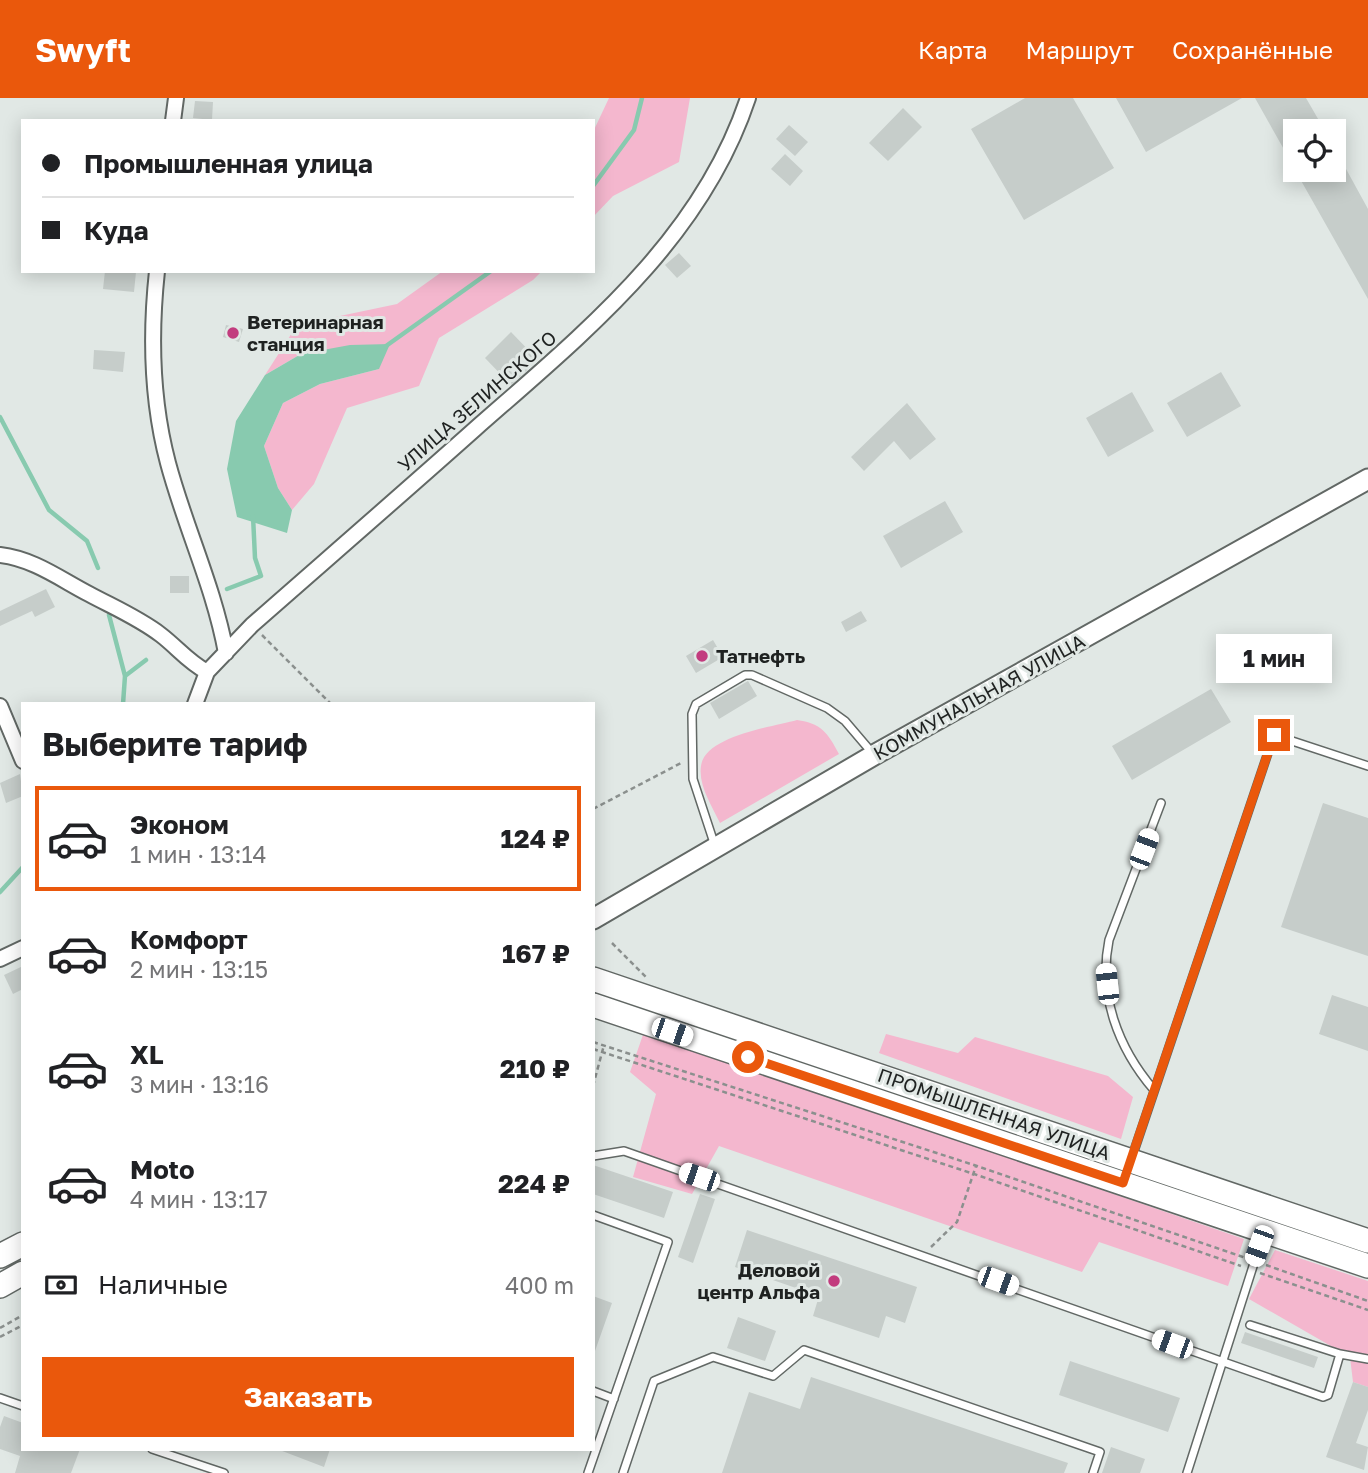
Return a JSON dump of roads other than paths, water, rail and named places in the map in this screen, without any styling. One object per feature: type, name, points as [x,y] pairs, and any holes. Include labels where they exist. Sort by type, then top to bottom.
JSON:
[{"type":"main road","name":"КОММУНАЛЬНАЯ УЛИЦА","points":[[595,918],[874,755],[1368,479]]},
{"type":"main road","name":"ПРОМЫШЛЕННАЯ УЛИЦА","points":[[595,969],[619,987]]},
{"type":"main road","name":"ПРОМЫШЛЕННАЯ УЛИЦА","points":[[595,980],[1368,1241]]},
{"type":"main road","name":"ПРОМЫШЛЕННАЯ УЛИЦА","points":[[595,1006],[1368,1266]]},
{"type":"main road","points":[[1123,1183],[1130,1161]]},
{"type":"main road","points":[[1264,1231],[1272,1208]]},
{"type":"main road","points":[[0,1256],[21,1245]]},
{"type":"main road","points":[[0,1286],[21,1274]]},
{"type":"street","points":[[173,119],[176,98]]},
{"type":"street","name":"УЛИЦА ЗЕЛИНСКОГО","points":[[196,702],[207,672],[251,625],[587,330],[653,263],[685,223],[710,183],[739,125],[748,98]]},
{"type":"street","points":[[157,273],[150,336],[154,392],[167,462],[217,607],[226,653]]},
{"type":"street","points":[[0,555],[45,569],[126,613],[162,636],[187,661],[207,672]]},
{"type":"street","points":[[0,706],[21,756]]},
{"type":"street","points":[[0,959],[21,949]]},
{"type":"lane","points":[[715,846],[693,779],[692,714],[696,704],[745,674],[827,708],[845,721],[874,755]]},
{"type":"lane","points":[[1130,1161],[1274,735],[1368,766]]},
{"type":"lane","points":[[1154,1090],[1132,1065],[1109,1005],[1104,963],[1109,940],[1161,803]]},
{"type":"lane","points":[[595,1156],[624,1151],[923,1254],[1323,1397],[1328,1395],[1340,1354]]},
{"type":"lane","points":[[588,1473],[668,1242],[595,1216]]},
{"type":"lane","points":[[1190,1472],[1221,1362],[1264,1231]]},
{"type":"lane","points":[[1250,1325],[1340,1354],[1368,1359]]},
{"type":"lane","points":[[623,1473],[654,1381],[713,1357],[773,1376],[804,1350],[1100,1452],[1093,1473]]},
{"type":"lane","points":[[595,1392],[614,1399]]},
{"type":"lane","points":[[1,1400],[21,1405]]},
{"type":"lane","points":[[158,1451],[224,1473]]},
{"type":"waterway","points":[[595,183],[634,130],[642,98]]},
{"type":"waterway","points":[[386,346],[488,273]]},
{"type":"waterway","points":[[0,417],[49,510],[87,541],[98,568]]},
{"type":"waterway","points":[[227,589],[261,576],[255,558],[253,516]]},
{"type":"waterway","points":[[109,615],[125,676],[123,702]]},
{"type":"waterway","points":[[125,676],[146,660]]},
{"type":"waterway","points":[[0,892],[21,869]]},
{"type":"place","name":"Ветеринарная станция","points":[[233,333]]},
{"type":"place","name":"Татнефть","points":[[702,656]]},
{"type":"place","name":"Деловой центр Альфа","points":[[834,1281]]}]
